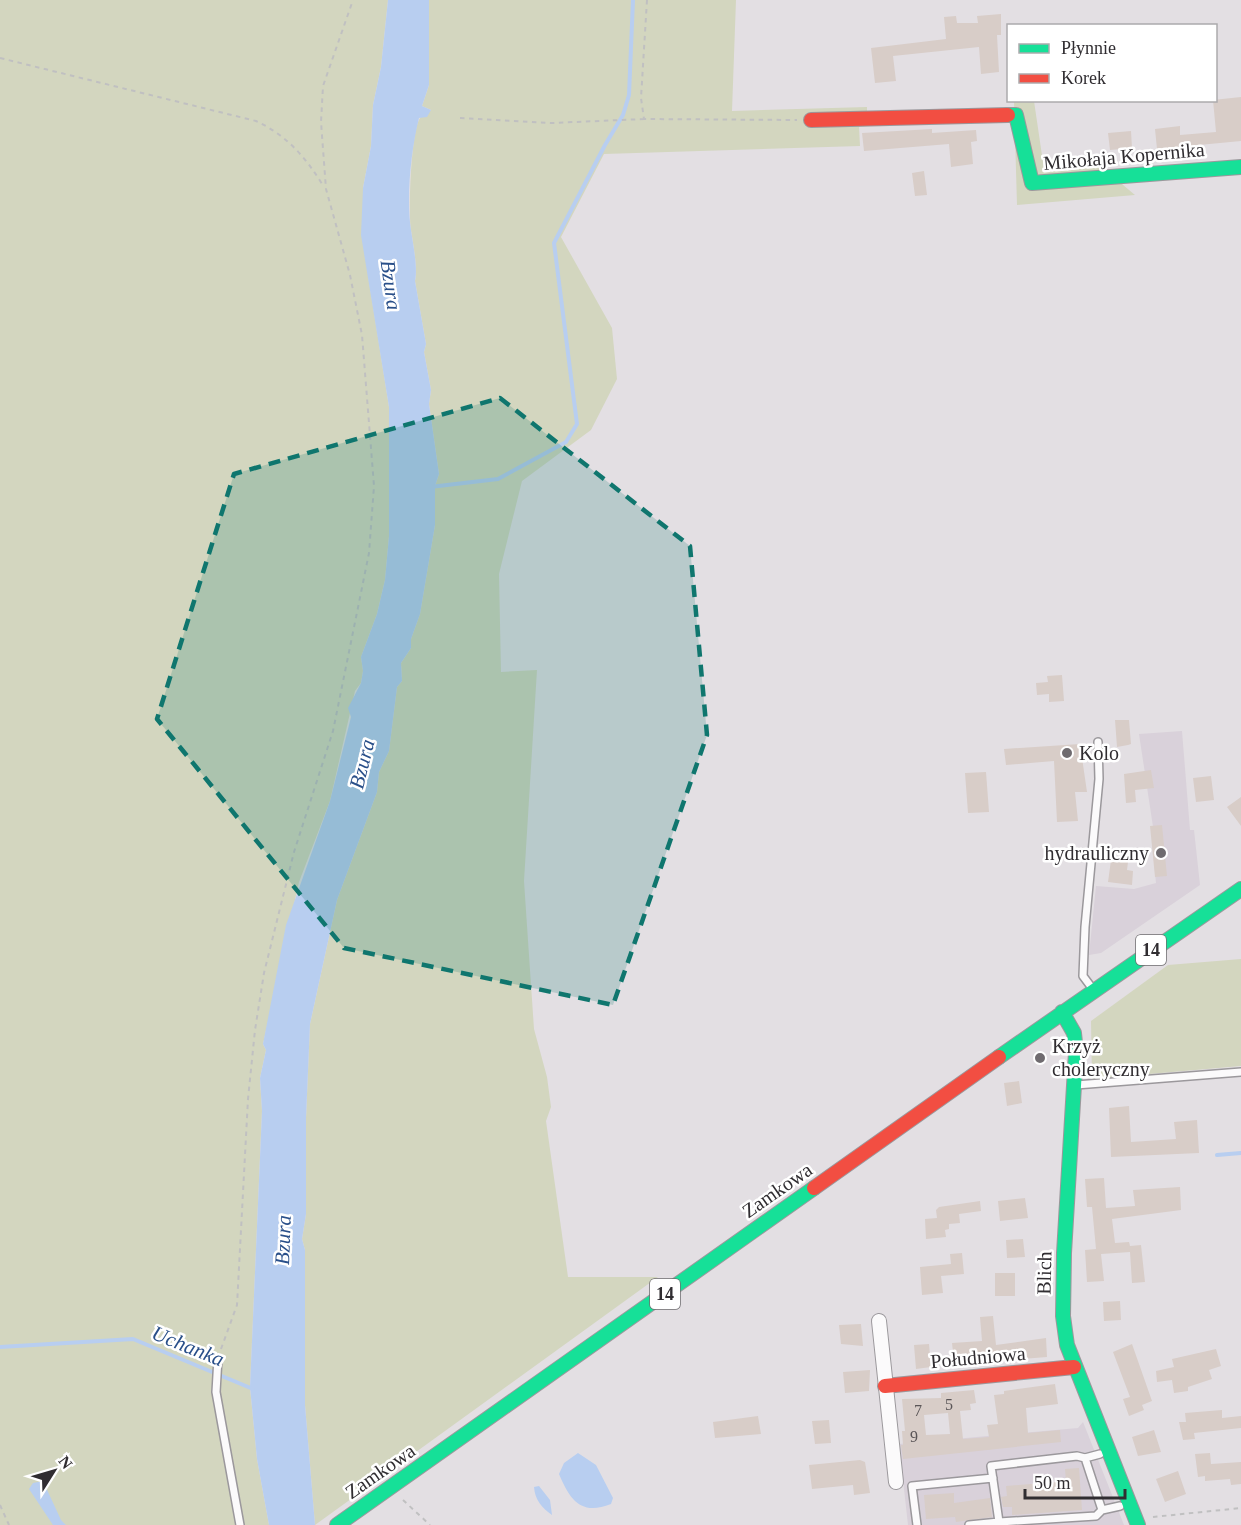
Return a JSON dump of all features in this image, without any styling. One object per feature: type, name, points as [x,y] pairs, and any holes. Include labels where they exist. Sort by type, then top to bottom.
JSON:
[{"type":"street","name":"Mikołaja Kopernika","points":[[812,120],[1016,115],[1032,183],[1241,166]]},
{"type":"street","name":"Zamkowa","points":[[337,1525],[1062,1012],[1241,889]]},
{"type":"street","name":"Blich","points":[[1062,1012],[1074,1033],[1075,1086],[1063,1285],[1066,1335],[1074,1367],[1137,1522]]},
{"type":"street","points":[[879,1321],[896,1482]]},
{"type":"street","name":"Południowa","points":[[885,1386],[1074,1367]]},
{"type":"lane","points":[[1094,990],[1083,976],[1084,927],[1099,779],[1098,742]]},
{"type":"lane","points":[[1075,1086],[1241,1072]]},
{"type":"lane","points":[[218,1358],[216,1392],[240,1525]]},
{"type":"lane","points":[[999,1522],[991,1466],[1077,1456],[1085,1458],[1100,1454]]},
{"type":"lane","points":[[1085,1458],[1102,1510]]},
{"type":"lane","points":[[917,1525],[912,1486],[993,1478]]},
{"type":"lane","points":[[969,1525],[1096,1516],[1102,1510],[1120,1506]]},
{"type":"path","points":[[218,1358],[237,1305],[248,1099],[264,973],[294,852],[333,730],[369,553],[374,486],[362,335],[350,274],[326,189],[321,122],[323,86],[353,0]]},
{"type":"path","points":[[644,119],[641,98],[647,0]]},
{"type":"path","points":[[0,58],[256,121],[275,130],[307,158],[326,189]]},
{"type":"path","points":[[460,118],[552,123],[644,119],[812,120]]},
{"type":"path","points":[[401,1498],[430,1525]]},
{"type":"path","points":[[0,1505],[9,1525]]},
{"type":"path","points":[[1137,1522],[1241,1509]]},
{"type":"highlighted area","points":[[500,398],[690,546],[707,735],[613,1005],[344,948],[157,719],[234,474]]},
{"type":"shaded area","points":[[1182,731],[1190,830],[1194,830],[1200,885],[1101,953],[1089,955],[1096,886],[1134,889],[1156,883],[1152,840],[1155,840],[1139,734]]},
{"type":"shaded area","points":[[1083,1422],[1124,1525],[908,1525],[899,1444],[1078,1428]]},
{"type":"green space","points":[[0,0],[388,0],[381,67],[373,105],[371,146],[363,188],[368,275],[389,407],[389,536],[385,580],[377,614],[361,657],[363,671],[361,683],[355,691],[330,801],[299,882],[263,1044],[266,1050],[260,1078],[262,1111],[250,1387],[257,1459],[269,1525],[0,1525]]},
{"type":"green space","points":[[429,0],[736,0],[732,111],[867,107],[867,126],[859,127],[860,146],[604,154],[561,237],[612,328],[617,379],[591,430],[522,481],[499,574],[501,672],[537,670],[524,881],[534,1029],[547,1077],[551,1107],[546,1121],[568,1277],[658,1277],[315,1525],[305,1405],[305,1250],[302,1239],[306,1214],[306,1118],[310,1024],[337,900],[377,792],[379,772],[389,751],[397,687],[402,681],[401,663],[411,648],[411,639],[420,614],[435,525],[435,486],[439,474],[429,404],[431,390],[415,281],[416,263],[410,221],[414,138],[420,118],[431,110],[422,106],[429,85]]},
{"type":"green space","points":[[1014,102],[1034,102],[1044,169],[1098,164],[1135,195],[1017,205]]},
{"type":"green space","points":[[1241,959],[1241,1066],[1092,1079],[1091,1021],[1168,965]]},
{"type":"water","name":"Bzura","points":[[388,0],[429,0],[429,85],[422,106],[431,110],[427,117],[419,118],[412,159],[409,204],[416,263],[415,281],[426,344],[424,352],[431,390],[429,404],[439,474],[435,486],[435,525],[420,614],[411,639],[411,648],[401,663],[402,681],[397,687],[389,751],[379,772],[377,792],[337,900],[310,1024],[306,1118],[306,1214],[302,1239],[305,1250],[305,1405],[315,1525],[269,1525],[257,1459],[250,1387],[262,1111],[260,1078],[266,1050],[263,1044],[286,925],[330,801],[351,717],[348,708],[361,683],[363,671],[361,657],[377,614],[385,580],[389,536],[389,407],[361,235],[363,188],[371,146],[373,105],[381,67]]},
{"type":"water","points":[[578,1453],[596,1465],[613,1498],[611,1504],[592,1508],[584,1507],[572,1498],[559,1474],[564,1463]]},
{"type":"water","points":[[43,1481],[61,1520],[66,1525],[53,1525],[29,1489],[33,1483]]},
{"type":"water","points":[[539,1486],[550,1500],[552,1515],[537,1500],[534,1487]]},
{"type":"building","points":[[1001,14],[1001,35],[997,35],[999,72],[981,74],[979,47],[893,56],[896,81],[875,83],[871,48],[946,39],[944,17],[956,16],[957,23],[978,23],[977,16]]},
{"type":"building","points":[[1241,97],[1241,141],[1157,149],[1155,129],[1180,126],[1180,135],[1216,132],[1213,102],[1217,102],[1217,100]]},
{"type":"building","points":[[932,129],[932,133],[976,130],[977,141],[971,142],[973,164],[951,167],[949,144],[864,151],[862,133]]},
{"type":"building","points":[[1131,131],[1132,148],[1110,150],[1108,133]]},
{"type":"building","points":[[924,171],[927,195],[915,196],[912,173]]},
{"type":"building","points":[[1062,675],[1064,701],[1049,702],[1049,694],[1037,695],[1036,683],[1048,682],[1047,676]]},
{"type":"building","points":[[1115,720],[1129,720],[1131,744],[1117,747]]},
{"type":"building","points":[[1080,744],[1087,792],[1075,792],[1078,821],[1057,822],[1054,761],[1006,765],[1004,749]]},
{"type":"building","points":[[1151,770],[1154,788],[1135,790],[1136,802],[1126,803],[1124,774]]},
{"type":"building","points":[[986,772],[989,812],[968,813],[965,773]]},
{"type":"building","points":[[1211,776],[1214,800],[1196,802],[1193,778]]},
{"type":"building","points":[[1241,797],[1241,826],[1227,807]]},
{"type":"building","points":[[1162,825],[1167,876],[1155,877],[1150,826]]},
{"type":"building","points":[[1111,860],[1128,862],[1127,870],[1133,871],[1132,885],[1108,882]]},
{"type":"building","points":[[1019,1081],[1022,1103],[1007,1106],[1004,1083]]},
{"type":"building","points":[[1129,1106],[1131,1142],[1176,1139],[1174,1122],[1197,1120],[1199,1153],[1111,1157],[1109,1108]]},
{"type":"building","points":[[1104,1178],[1106,1208],[1135,1206],[1133,1190],[1180,1187],[1181,1210],[1112,1219],[1115,1243],[1129,1242],[1130,1246],[1141,1245],[1145,1282],[1132,1283],[1130,1252],[1101,1254],[1104,1281],[1087,1282],[1085,1250],[1096,1249],[1092,1207],[1087,1207],[1085,1179]]},
{"type":"building","points":[[1025,1198],[1028,1218],[1000,1221],[998,1201]]},
{"type":"building","points":[[980,1201],[981,1211],[959,1214],[960,1223],[949,1224],[949,1229],[945,1230],[946,1237],[926,1239],[925,1219],[937,1218],[936,1210],[939,1207]]},
{"type":"building","points":[[1023,1239],[1025,1257],[1007,1258],[1006,1240]]},
{"type":"building","points":[[962,1253],[964,1274],[941,1276],[943,1293],[922,1295],[920,1267],[951,1264],[950,1254]]},
{"type":"building","points":[[995,1273],[1015,1273],[1015,1296],[995,1296]]},
{"type":"building","points":[[1120,1301],[1121,1320],[1104,1321],[1103,1302]]},
{"type":"building","points":[[993,1316],[996,1345],[1046,1338],[1047,1357],[1022,1359],[1021,1354],[954,1361],[952,1343],[982,1341],[980,1317]]},
{"type":"building","points":[[861,1324],[863,1346],[841,1344],[839,1325]]},
{"type":"building","points":[[929,1344],[931,1367],[916,1369],[914,1345]]},
{"type":"building","points":[[1132,1344],[1152,1401],[1142,1405],[1144,1410],[1129,1416],[1123,1399],[1130,1397],[1113,1352]]},
{"type":"building","points":[[1216,1349],[1221,1366],[1209,1370],[1212,1379],[1188,1387],[1188,1391],[1174,1393],[1172,1380],[1157,1382],[1156,1371],[1174,1367],[1172,1359]]},
{"type":"building","points":[[870,1370],[869,1391],[845,1393],[843,1372]]},
{"type":"building","points":[[1055,1384],[1058,1404],[1026,1408],[1028,1433],[1060,1430],[1061,1442],[903,1459],[902,1431],[905,1431],[902,1399],[941,1398],[941,1393],[974,1390],[976,1403],[970,1404],[971,1410],[960,1411],[963,1439],[989,1437],[987,1425],[998,1424],[994,1395],[1004,1394],[1004,1391]],"holes":[[[948,1413],[950,1434],[926,1435],[924,1415]]]},
{"type":"building","points":[[1222,1410],[1222,1418],[1241,1416],[1241,1428],[1194,1433],[1195,1439],[1183,1440],[1179,1422],[1186,1422],[1185,1413]]},
{"type":"building","points":[[758,1416],[761,1434],[715,1438],[713,1422]]},
{"type":"building","points":[[829,1420],[831,1443],[815,1444],[812,1421]]},
{"type":"building","points":[[1154,1430],[1161,1452],[1138,1456],[1132,1437]]},
{"type":"building","points":[[1210,1453],[1211,1464],[1241,1462],[1241,1484],[1231,1485],[1230,1479],[1205,1481],[1205,1476],[1198,1477],[1195,1454]]},
{"type":"building","points":[[860,1460],[865,1462],[870,1493],[854,1495],[853,1485],[812,1489],[809,1465]]},
{"type":"building","points":[[1079,1468],[1082,1510],[1012,1515],[1012,1507],[1003,1507],[1001,1497],[1007,1496],[1006,1486],[1066,1481],[1065,1469]]},
{"type":"building","points":[[1178,1471],[1186,1494],[1165,1502],[1156,1479]]},
{"type":"building","points":[[954,1493],[954,1503],[990,1498],[992,1517],[956,1522],[955,1517],[926,1519],[924,1495]]},
{"type":"waterway","points":[[430,487],[498,479],[566,442],[577,424],[554,243],[623,115],[629,95],[633,0]]},
{"type":"waterway","points":[[1217,1155],[1241,1153]]},
{"type":"waterway","name":"Uchanka","points":[[0,1347],[133,1339],[253,1389]]},
{"type":"traffic: fast","points":[[1008,115],[1016,115],[1032,183],[1241,167]]},
{"type":"traffic: fast","points":[[999,1057],[1241,889]]},
{"type":"traffic: fast","points":[[1062,1012],[1074,1033],[1076,1052],[1064,1253],[1063,1316],[1067,1345],[1138,1525]]},
{"type":"traffic: fast","points":[[337,1525],[814,1188]]},
{"type":"traffic: jam","points":[[811,120],[1008,115]]},
{"type":"traffic: jam","points":[[814,1188],[999,1057]]},
{"type":"traffic: jam","points":[[885,1386],[1074,1367]]},
{"type":"place","name":"Kolo","points":[[1067,753]]},
{"type":"place","name":"hydrauliczny","points":[[1161,853]]},
{"type":"place","name":"Krzyż choleryczny","points":[[1040,1058]]}]
